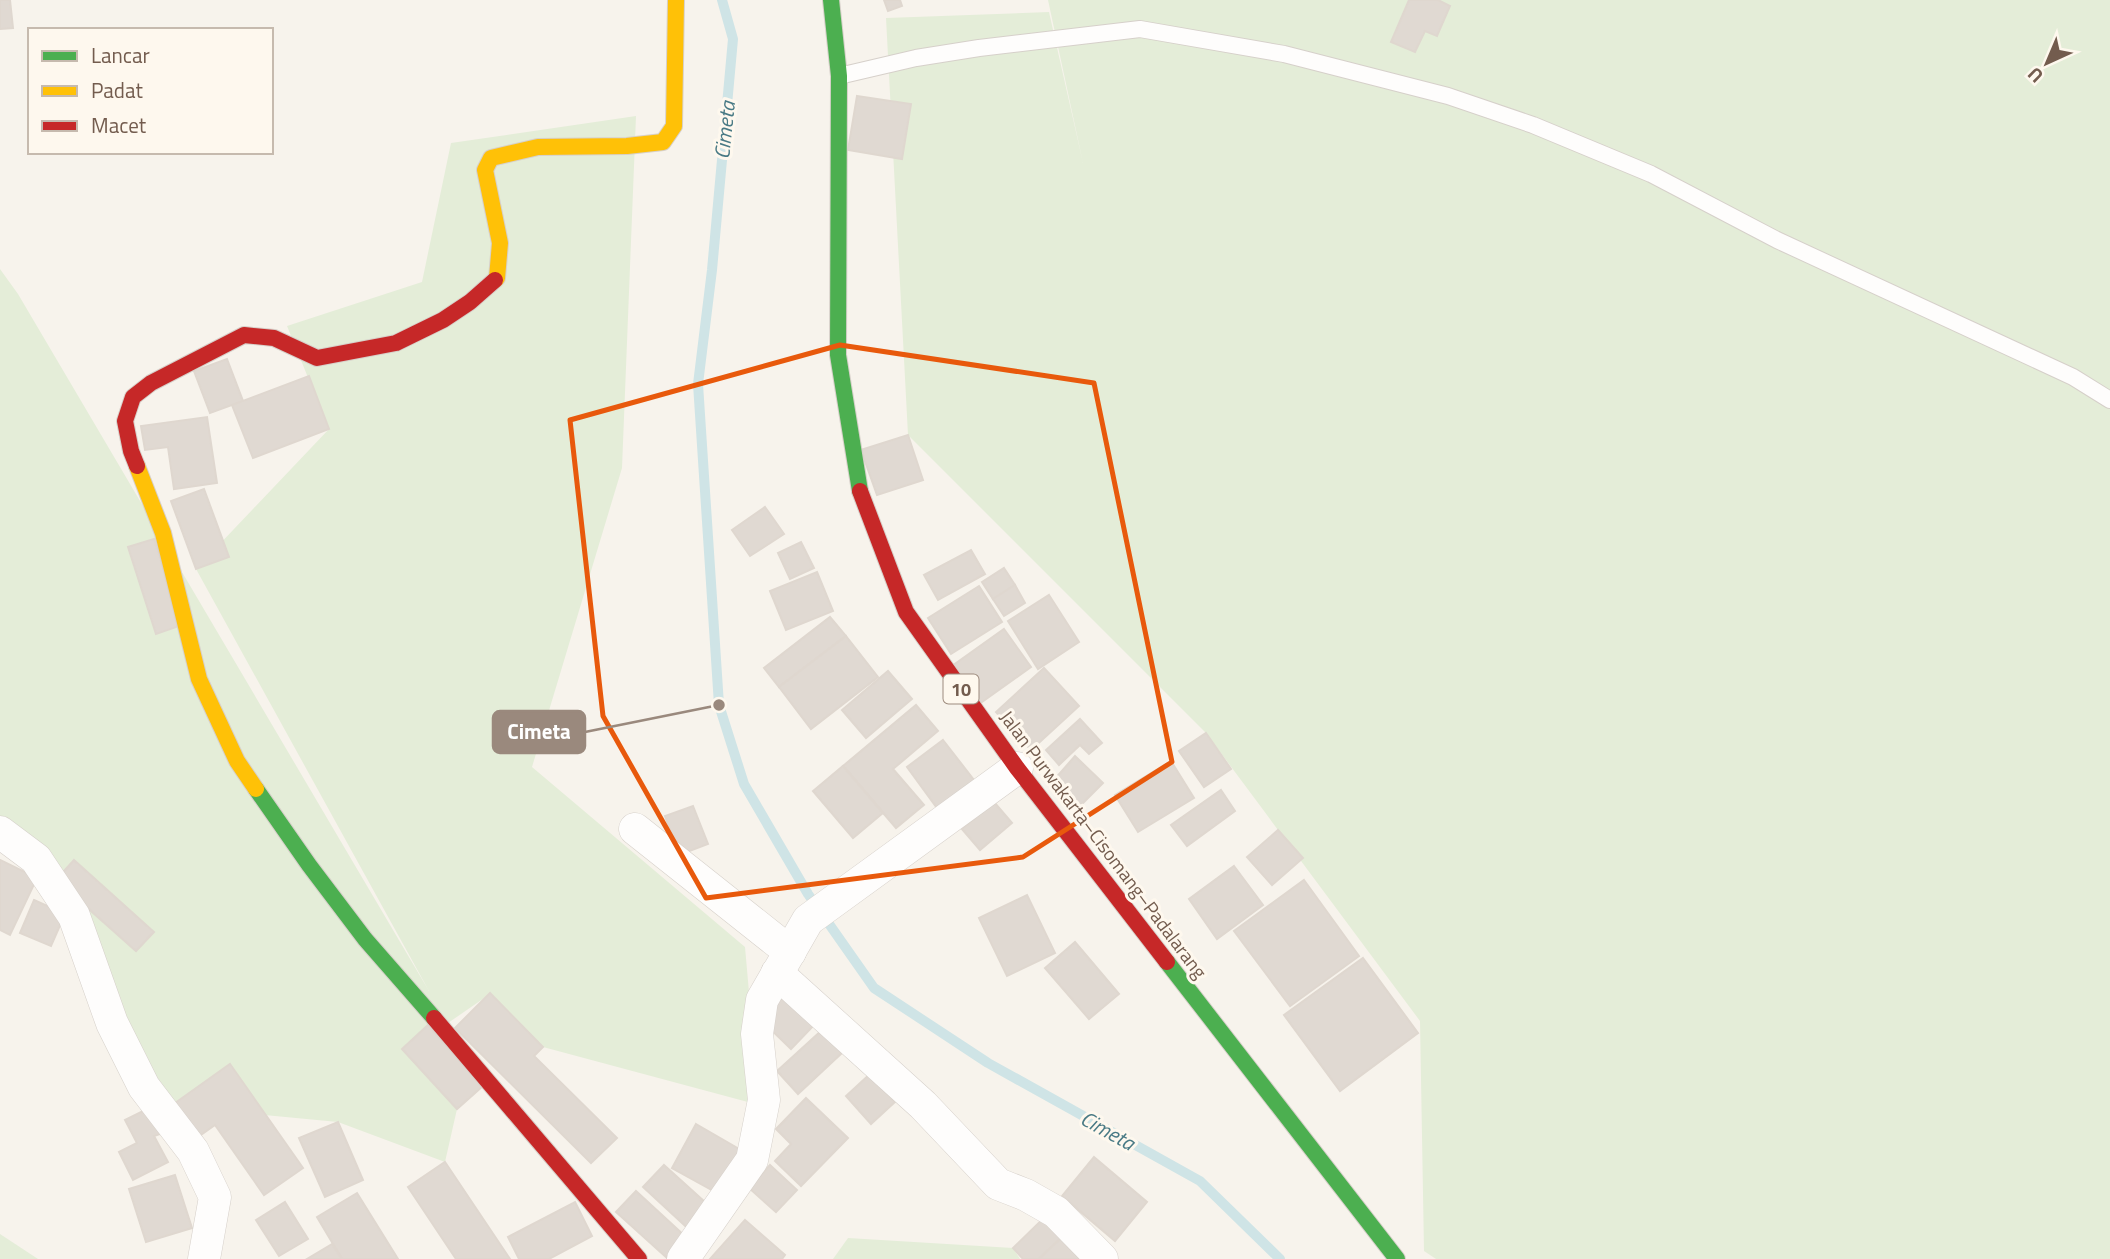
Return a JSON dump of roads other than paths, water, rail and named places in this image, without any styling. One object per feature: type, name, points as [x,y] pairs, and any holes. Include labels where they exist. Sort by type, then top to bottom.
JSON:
[{"type":"main road","points":[[639,1259],[365,939],[237,761],[199,680],[163,533],[131,451],[125,421],[133,397],[151,383],[244,335],[274,338],[317,358],[396,343],[443,320],[470,302],[497,278],[500,243],[485,170],[491,158],[538,147],[627,146],[663,142],[674,126],[676,0]]},
{"type":"main road","name":"Jalan Purwakarta–Cisomang–Padalarang","points":[[831,0],[839,76],[838,355],[859,489],[906,612],[1017,768],[1397,1259]]},
{"type":"street","points":[[683,1259],[752,1160],[764,1100],[757,1034],[762,1000],[808,920],[1017,768]]},
{"type":"street","points":[[635,829],[713,889],[998,1184],[1026,1195],[1056,1212],[1102,1259]]},
{"type":"street","points":[[0,832],[36,859],[74,916],[112,1023],[144,1087],[193,1150],[215,1197],[204,1259]]},
{"type":"lane","points":[[839,76],[954,52],[1140,29],[1284,54],[1448,96],[1533,125],[1651,174],[1777,240],[2073,377],[2110,400]]},
{"type":"waterway","name":"Cimeta","points":[[722,0],[733,39],[712,270],[698,384],[719,705],[744,784],[808,894],[874,988],[988,1063],[1200,1181],[1280,1259]]},
{"type":"place","name":"Cimeta","points":[[719,705]]}]
